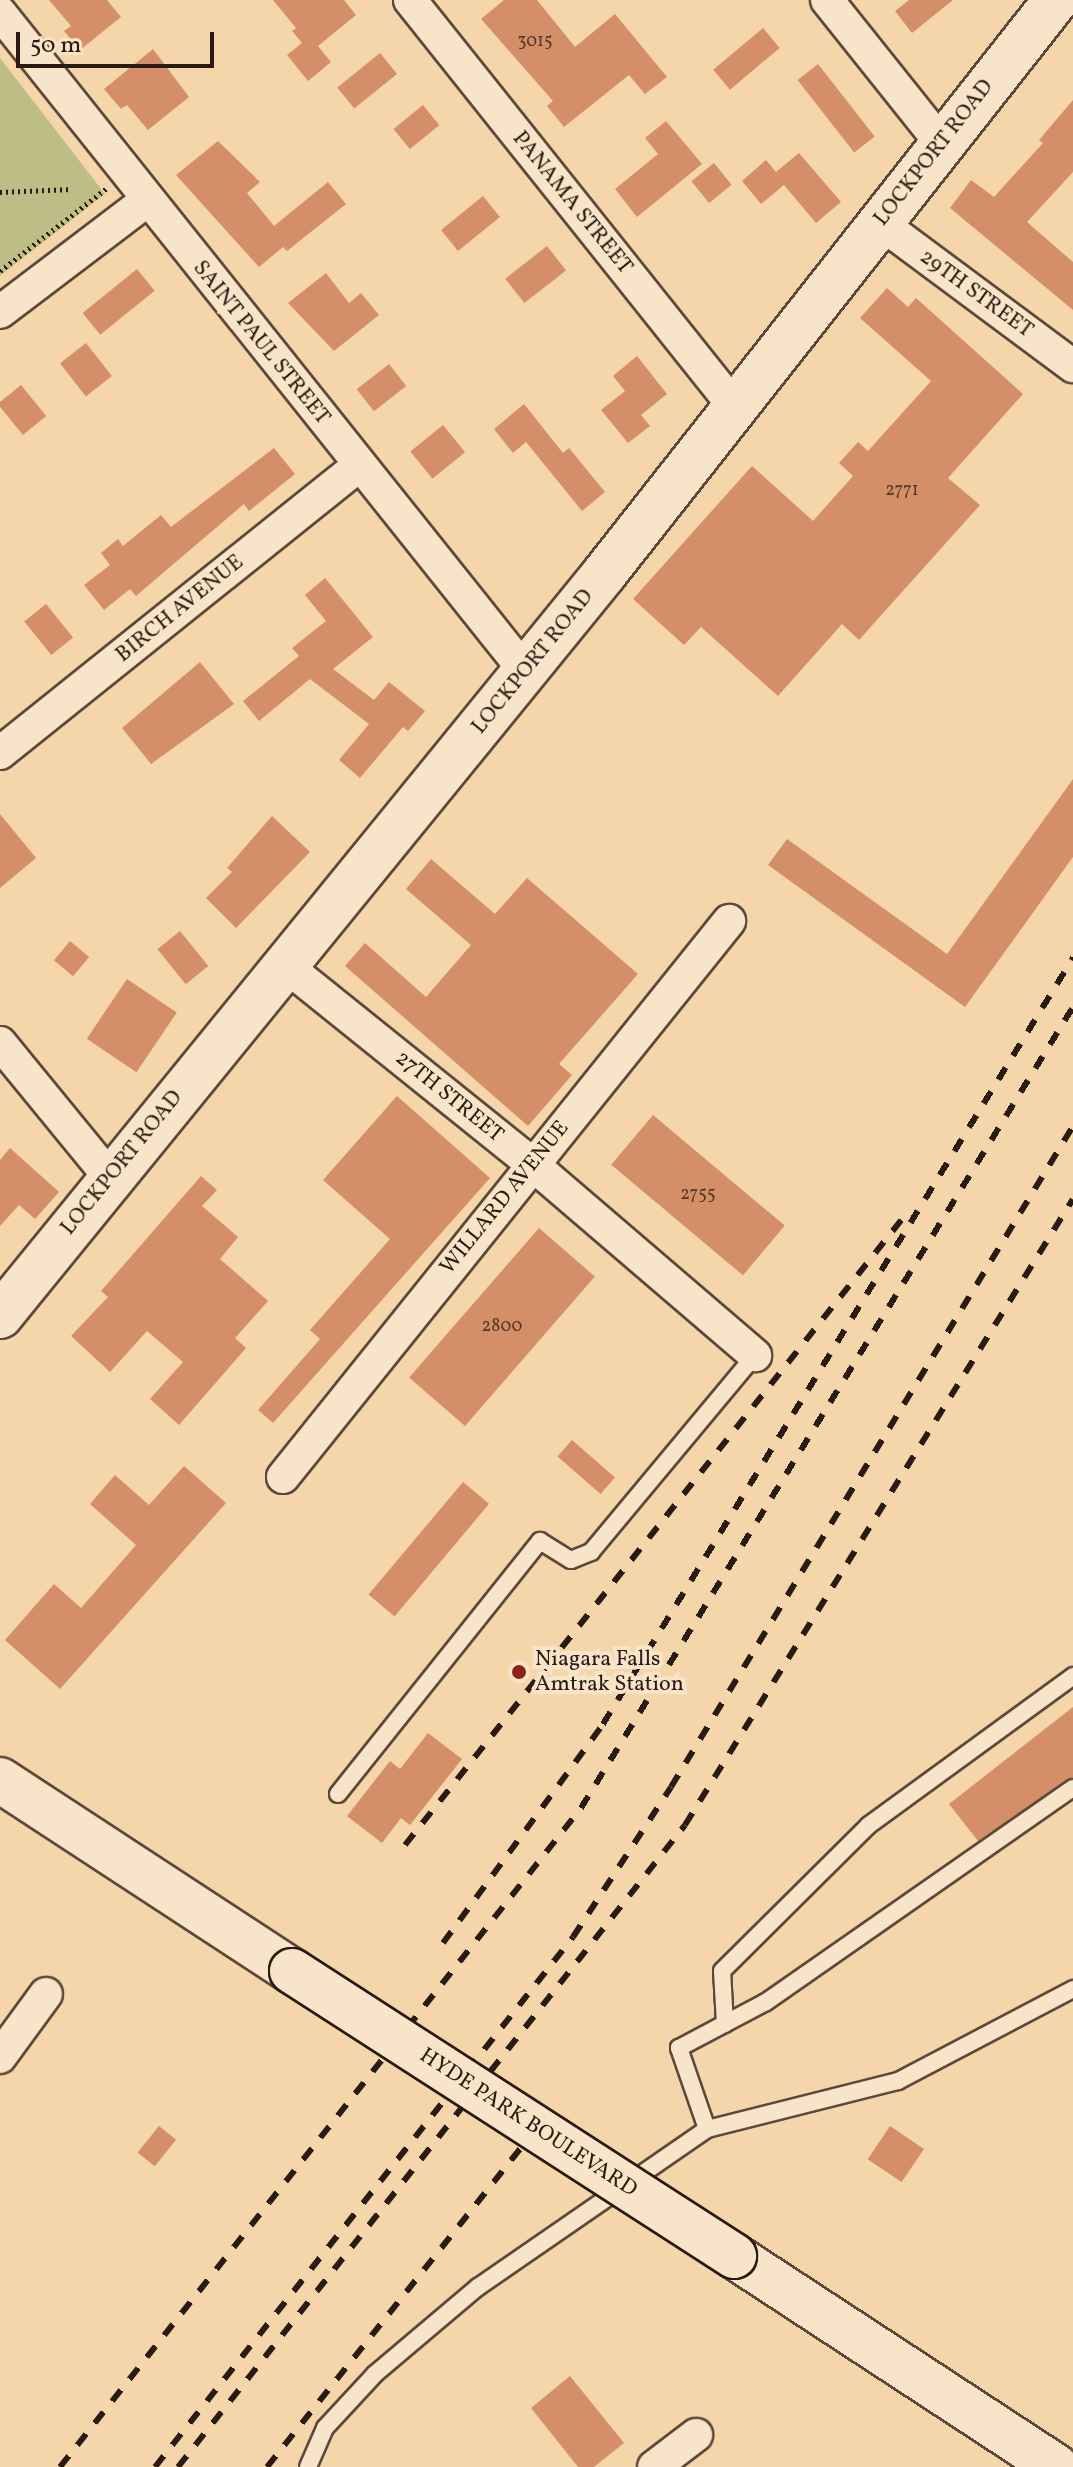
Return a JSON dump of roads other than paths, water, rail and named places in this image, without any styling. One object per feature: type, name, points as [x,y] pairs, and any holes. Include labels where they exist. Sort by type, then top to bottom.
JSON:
[{"type":"street","name":"PANAMA STREET","points":[[410,0],[734,406]]},
{"type":"street","points":[[827,0],[941,143]]},
{"type":"street","name":"LOCKPORT ROAD","points":[[0,1316],[109,1176],[286,966],[525,671],[1056,0]]},
{"type":"street","name":"SAINT PAUL STREET","points":[[0,13],[146,201],[525,671]]},
{"type":"street","points":[[0,312],[146,201]]},
{"type":"street","name":"29TH STREET","points":[[879,222],[1073,366]]},
{"type":"street","name":"BIRCH AVENUE","points":[[0,753],[359,465]]},
{"type":"street","name":"WILLARD AVENUE","points":[[283,1477],[729,921]]},
{"type":"street","name":"27TH STREET","points":[[286,966],[532,1164],[755,1355]]},
{"type":"street","points":[[0,1043],[109,1176]]},
{"type":"street","name":"HYDE PARK BOULEVARD","points":[[0,1780],[1056,2467]]},
{"type":"street","points":[[0,2057],[46,1994]]},
{"type":"street","points":[[654,2467],[696,2435]]},
{"type":"lane","points":[[338,1794],[540,1541],[571,1560],[591,1552],[755,1355]]},
{"type":"lane","points":[[725,2024],[722,1971],[778,1915],[869,1825],[1073,1676]]},
{"type":"lane","points":[[707,2129],[679,2048],[766,2002],[1073,1788]]},
{"type":"lane","points":[[308,2467],[325,2428],[375,2374],[478,2287],[707,2129],[898,2081],[1073,1989]]},
{"type":"railway","points":[[443,1943],[603,1724],[1073,958]]},
{"type":"railway","points":[[60,2467],[581,1808],[1073,1007]]},
{"type":"railway","points":[[155,2467],[573,1937],[671,1787],[1073,1126]]},
{"type":"railway","points":[[178,2467],[685,1825],[1073,1199]]},
{"type":"railway","points":[[405,1845],[906,1214]]},
{"type":"railway","points":[[267,2467],[527,2140]]},
{"type":"place","name":"Niagara Falls Amtrak Station","points":[[519,1672]]}]
